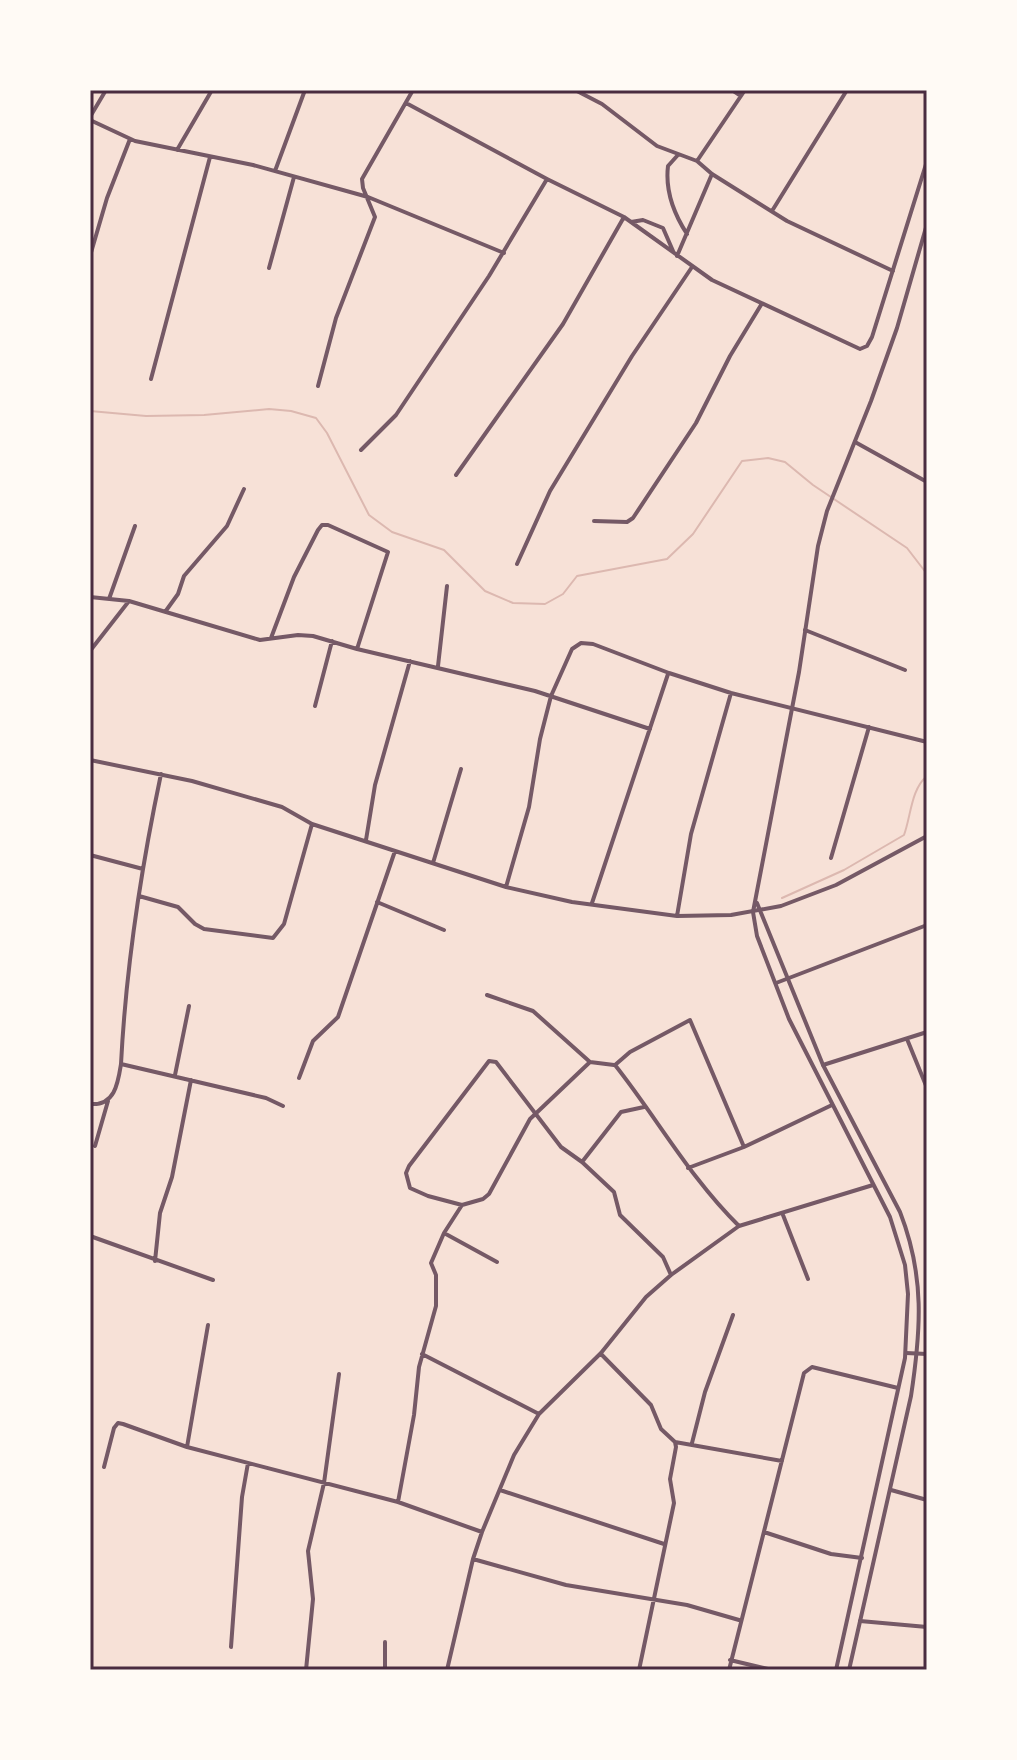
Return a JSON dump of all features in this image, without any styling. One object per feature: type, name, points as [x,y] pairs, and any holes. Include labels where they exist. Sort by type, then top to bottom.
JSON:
[{"type":"street","points":[[106,90],[90,119],[130,139],[275,171],[368,197],[504,253]]},
{"type":"street","points":[[177,150],[212,90]]},
{"type":"street","points":[[275,171],[305,90]]},
{"type":"street","points":[[318,386],[341,304],[374,224],[375,217],[362,179],[413,90]]},
{"type":"street","points":[[575,90],[602,104],[657,146],[697,161],[712,174],[787,221],[893,271]]},
{"type":"street","points":[[732,90],[741,96]]},
{"type":"street","points":[[697,161],[745,90]]},
{"type":"street","points":[[772,211],[847,90]]},
{"type":"street","points":[[406,103],[624,217],[692,267],[761,304],[860,349],[867,346],[872,337],[927,161]]},
{"type":"street","points":[[90,256],[107,198],[130,139]]},
{"type":"street","points":[[678,155],[668,166],[669,185],[675,215],[687,234]]},
{"type":"street","points":[[151,379],[210,157]]},
{"type":"street","points":[[676,255],[712,174]]},
{"type":"street","points":[[269,268],[294,177]]},
{"type":"street","points":[[361,450],[396,415],[504,253],[547,179]]},
{"type":"street","points":[[456,475],[563,324],[624,217]]},
{"type":"street","points":[[630,222],[643,220],[663,228],[676,255]]},
{"type":"street","points":[[836,1670],[900,1389],[906,1353],[908,1294],[905,1265],[899,1239],[803,1049],[757,936],[753,912],[793,707],[818,546],[827,511],[897,328],[927,224]]},
{"type":"street","points":[[517,564],[550,491],[632,356],[692,267]]},
{"type":"street","points":[[594,521],[627,522],[633,518],[696,423],[761,304]]},
{"type":"street","points":[[855,442],[927,482]]},
{"type":"street","points":[[165,612],[178,594],[184,576],[227,526],[244,489]]},
{"type":"street","points":[[271,638],[294,577],[318,530],[322,525],[328,525],[388,552],[357,649]]},
{"type":"street","points":[[109,599],[135,526]]},
{"type":"street","points":[[438,666],[447,586]]},
{"type":"street","points":[[90,597],[129,601],[260,640],[298,635],[332,641],[551,696],[650,729]]},
{"type":"street","points":[[90,651],[129,601]]},
{"type":"street","points":[[805,630],[905,670]]},
{"type":"street","points":[[315,706],[332,641]]},
{"type":"street","points":[[506,887],[529,807],[537,754],[551,696],[572,649],[581,643],[593,644],[731,693],[927,742]]},
{"type":"street","points":[[366,840],[375,785],[410,661]]},
{"type":"street","points":[[592,903],[669,673]]},
{"type":"street","points":[[677,916],[691,834],[731,693]]},
{"type":"street","points":[[831,858],[869,727]]},
{"type":"street","points":[[90,760],[161,774],[282,807],[312,824],[506,887],[572,902],[677,916],[760,911],[836,885],[927,836]]},
{"type":"street","points":[[433,863],[461,769]]},
{"type":"street","points":[[95,1146],[108,1101],[118,1083],[139,896],[161,774]]},
{"type":"street","points":[[139,896],[178,907],[204,929],[273,938],[284,924],[312,824]]},
{"type":"street","points":[[299,1078],[318,1034],[338,1017],[395,851]]},
{"type":"street","points":[[90,855],[143,869]]},
{"type":"street","points":[[755,900],[823,1065],[885,1180],[910,1237],[920,1290],[917,1354],[911,1396],[849,1670]]},
{"type":"street","points":[[377,902],[444,930]]},
{"type":"street","points":[[776,983],[927,925]]},
{"type":"street","points":[[487,995],[533,1011],[590,1062],[615,1065],[630,1052],[690,1020],[744,1147]]},
{"type":"street","points":[[175,1075],[189,1006]]},
{"type":"street","points":[[823,1065],[927,1032]]},
{"type":"street","points":[[907,1039],[927,1088]]},
{"type":"street","points":[[590,1062],[534,1114],[489,1194],[483,1199],[462,1205],[410,1188],[406,1173],[409,1166],[489,1061],[496,1062],[534,1114],[561,1147],[614,1192],[620,1215],[663,1257],[671,1275]]},
{"type":"street","points":[[121,1064],[266,1098],[283,1106]]},
{"type":"street","points":[[615,1065],[688,1168],[739,1226]]},
{"type":"street","points":[[155,1261],[160,1213],[172,1177],[191,1080]]},
{"type":"street","points":[[90,1104],[100,1105],[108,1101]]},
{"type":"street","points":[[688,1168],[744,1147],[832,1105]]},
{"type":"street","points":[[582,1162],[621,1112],[644,1107]]},
{"type":"street","points":[[447,1670],[482,1532],[514,1455],[539,1414],[601,1353],[646,1297],[739,1226],[873,1185]]},
{"type":"street","points":[[398,1502],[422,1354],[436,1306],[436,1275],[431,1263],[444,1233],[462,1205]]},
{"type":"street","points":[[783,1215],[808,1279]]},
{"type":"street","points":[[444,1233],[497,1262]]},
{"type":"street","points":[[90,1236],[213,1280]]},
{"type":"street","points":[[692,1443],[705,1392],[733,1315]]},
{"type":"street","points":[[187,1447],[208,1325]]},
{"type":"street","points":[[601,1353],[651,1405],[661,1429],[675,1442],[782,1461]]},
{"type":"street","points":[[906,1353],[927,1354]]},
{"type":"street","points":[[422,1354],[539,1414]]},
{"type":"street","points":[[729,1670],[807,1369],[812,1367],[900,1389]]},
{"type":"street","points":[[306,1670],[313,1599],[308,1551],[324,1483],[339,1374]]},
{"type":"street","points":[[104,1467],[118,1423],[187,1447],[398,1502],[482,1532]]},
{"type":"street","points":[[639,1670],[674,1503],[670,1479],[675,1442]]},
{"type":"street","points":[[231,1647],[242,1497],[248,1463]]},
{"type":"street","points":[[500,1490],[664,1544]]},
{"type":"street","points":[[891,1490],[927,1500]]},
{"type":"street","points":[[763,1532],[838,1556],[862,1558]]},
{"type":"street","points":[[473,1559],[566,1585],[687,1605],[741,1620]]},
{"type":"street","points":[[860,1621],[927,1627]]},
{"type":"street","points":[[385,1642],[385,1670]]},
{"type":"street","points":[[730,1660],[772,1670]]},
{"type":"waterway","points":[[90,411],[146,416],[269,409],[316,418],[327,433],[369,515],[392,532],[444,550],[485,591],[513,603],[545,604],[563,594],[577,576],[667,559],[693,534],[742,461],[768,458],[785,462],[813,485],[907,548],[927,574]]},
{"type":"waterway","points":[[782,898],[844,870],[904,835],[915,795],[927,776]]}]
